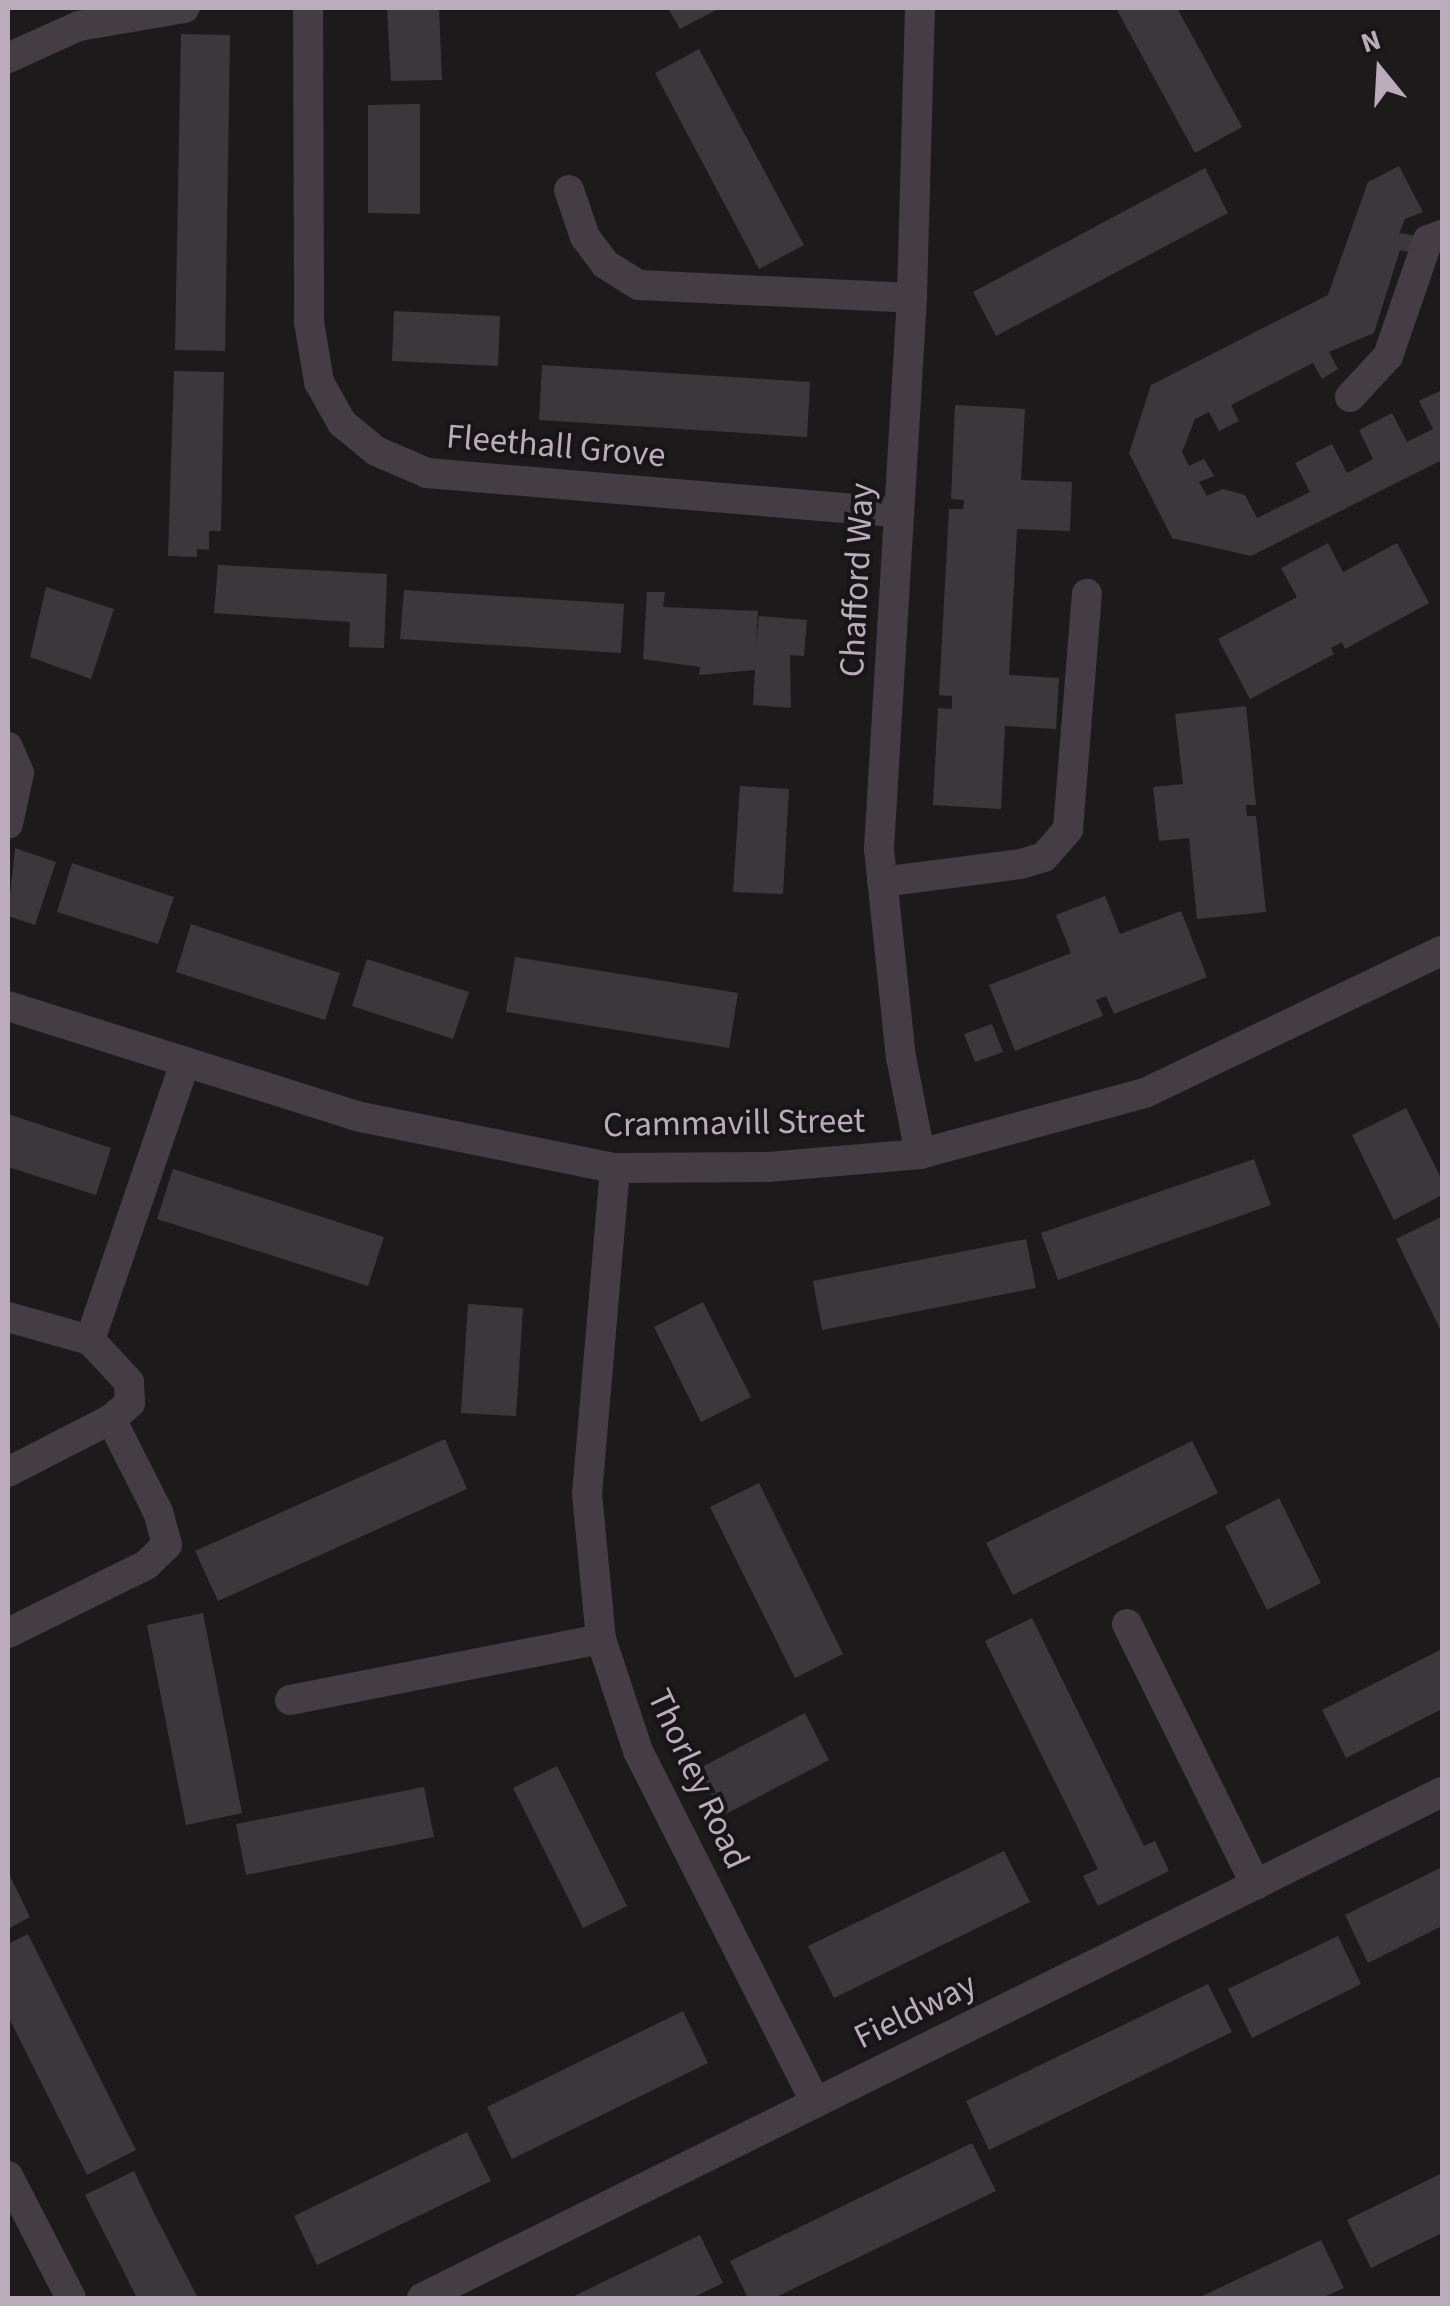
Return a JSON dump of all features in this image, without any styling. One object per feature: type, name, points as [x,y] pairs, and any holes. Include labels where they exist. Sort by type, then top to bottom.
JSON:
[{"type":"street","points":[[8,58],[79,26],[184,8]]},
{"type":"street","name":"Fleethall Grove","points":[[308,8],[309,322],[318,382],[342,423],[376,451],[427,473],[899,513]]},
{"type":"street","name":"Chafford Way","points":[[920,8],[912,298],[882,882],[920,1154]]},
{"type":"street","points":[[569,190],[586,237],[604,264],[639,285],[912,298]]},
{"type":"street","points":[[1350,396],[1388,356],[1428,240],[1442,234]]},
{"type":"street","points":[[882,882],[1021,864],[1044,857],[1068,830],[1087,594]]},
{"type":"street","points":[[8,748],[20,772],[8,824]]},
{"type":"street","name":"Crammavill Street","points":[[8,1006],[356,1116],[615,1168],[768,1167],[920,1154],[1036,1128],[1145,1093],[1442,951]]},
{"type":"street","points":[[90,1340],[185,1062]]},
{"type":"street","name":"Thorley Road","points":[[615,1168],[587,1494],[601,1639],[638,1751],[815,2101]]},
{"type":"street","points":[[8,1317],[90,1340],[129,1382],[130,1403],[111,1420],[8,1472]]},
{"type":"street","points":[[8,1633],[146,1565],[167,1545],[158,1512],[111,1420]]},
{"type":"street","points":[[1127,1624],[1256,1885]]},
{"type":"street","points":[[290,1700],[601,1639]]},
{"type":"street","name":"Fieldway","points":[[422,2298],[1442,1792]]},
{"type":"street","points":[[8,2176],[70,2298]]},
{"type":"building","points":[[387,8],[439,8],[442,80],[391,81]]},
{"type":"building","points":[[668,8],[720,8],[680,29]]},
{"type":"building","points":[[1116,8],[1177,8],[1242,127],[1195,153]]},
{"type":"building","points":[[181,34],[230,35],[225,351],[175,350]]},
{"type":"building","points":[[699,49],[804,245],[759,269],[655,73]]},
{"type":"building","points":[[420,104],[420,214],[368,213],[368,105]]},
{"type":"building","points":[[1399,166],[1423,212],[1405,219],[1399,233],[1422,237],[1417,254],[1400,250],[1374,333],[1329,352],[1338,369],[1322,379],[1313,363],[1231,405],[1239,421],[1219,431],[1209,412],[1195,419],[1182,452],[1189,466],[1204,459],[1214,476],[1199,482],[1207,496],[1223,489],[1245,495],[1257,518],[1310,492],[1295,463],[1332,444],[1347,473],[1373,459],[1359,430],[1392,413],[1407,442],[1433,429],[1419,401],[1442,390],[1442,460],[1251,556],[1172,538],[1129,453],[1151,385],[1328,295],[1368,182]]},
{"type":"building","points":[[1205,168],[1228,213],[996,336],[973,292]]},
{"type":"building","points":[[394,311],[500,316],[498,366],[392,361]]},
{"type":"building","points":[[542,365],[810,382],[807,437],[539,420]]},
{"type":"building","points":[[174,371],[224,372],[221,531],[209,531],[209,550],[197,549],[197,557],[168,556]]},
{"type":"building","points":[[955,405],[1025,409],[1021,480],[1072,482],[1070,531],[1017,529],[1009,675],[1059,678],[1056,729],[1005,726],[1001,809],[933,805],[938,708],[952,709],[952,696],[939,695],[949,509],[963,509],[964,500],[951,499]]},
{"type":"building","points":[[1328,543],[1343,572],[1397,543],[1429,603],[1345,649],[1342,642],[1331,648],[1334,654],[1250,699],[1218,639],[1297,597],[1281,568]]},
{"type":"building","points":[[218,565],[387,574],[384,648],[349,647],[350,622],[214,613]]},
{"type":"building","points":[[46,587],[114,609],[91,679],[30,657]]},
{"type":"building","points":[[404,590],[624,604],[621,653],[400,639]]},
{"type":"building","points":[[647,592],[665,592],[663,607],[758,611],[756,644],[759,616],[807,620],[804,656],[790,655],[791,708],[753,705],[755,670],[699,675],[700,667],[643,659]]},
{"type":"building","points":[[1246,706],[1256,805],[1246,805],[1247,816],[1256,816],[1266,912],[1197,919],[1189,838],[1159,841],[1153,787],[1183,784],[1175,714]]},
{"type":"building","points":[[740,786],[789,789],[783,894],[733,892]]},
{"type":"building","points":[[15,848],[56,862],[35,925],[8,916]]},
{"type":"building","points":[[72,863],[174,897],[158,944],[57,912]]},
{"type":"building","points":[[1105,896],[1120,934],[1181,911],[1207,977],[1114,1014],[1106,996],[1096,1000],[1103,1016],[1015,1051],[989,985],[1071,953],[1056,915]]},
{"type":"building","points":[[191,924],[340,973],[325,1020],[176,972]]},
{"type":"building","points":[[515,957],[738,993],[729,1048],[506,1012]]},
{"type":"building","points":[[367,959],[469,992],[453,1039],[352,1006]]},
{"type":"building","points":[[992,1024],[1003,1052],[975,1062],[964,1034]]},
{"type":"building","points":[[1406,1108],[1442,1180],[1442,1195],[1394,1220],[1352,1135]]},
{"type":"building","points":[[8,1114],[111,1148],[96,1195],[8,1167]]},
{"type":"building","points":[[1254,1159],[1271,1205],[1058,1280],[1041,1233]]},
{"type":"building","points":[[173,1169],[384,1237],[368,1286],[157,1219]]},
{"type":"building","points":[[1441,1217],[1442,1221],[1442,1333],[1396,1239]]},
{"type":"building","points":[[1026,1239],[1036,1288],[822,1330],[813,1281]]},
{"type":"building","points":[[703,1302],[751,1397],[701,1422],[654,1327]]},
{"type":"building","points":[[468,1304],[523,1308],[516,1416],[461,1413]]},
{"type":"building","points":[[445,1439],[467,1489],[218,1601],[195,1551]]},
{"type":"building","points":[[1192,1441],[1218,1493],[1013,1595],[986,1543]]},
{"type":"building","points":[[759,1483],[843,1654],[795,1678],[710,1507]]},
{"type":"building","points":[[1279,1498],[1321,1583],[1267,1610],[1225,1526]]},
{"type":"building","points":[[203,1613],[242,1813],[186,1825],[147,1625]]},
{"type":"building","points":[[1032,1618],[1144,1846],[1155,1841],[1169,1871],[1098,1906],[1083,1876],[1098,1869],[985,1641]]},
{"type":"building","points":[[1442,1649],[1442,1709],[1346,1758],[1322,1710]]},
{"type":"building","points":[[805,1713],[829,1760],[722,1816],[698,1769]]},
{"type":"building","points":[[557,1766],[627,1906],[583,1928],[513,1788]]},
{"type":"building","points":[[424,1787],[434,1837],[246,1875],[236,1824]]},
{"type":"building","points":[[1004,1851],[1030,1902],[834,1998],[808,1946]]},
{"type":"building","points":[[1442,1867],[1442,1926],[1368,1963],[1345,1915]]},
{"type":"building","points":[[8,1872],[30,1917],[8,1929]]},
{"type":"building","points":[[28,1934],[136,2150],[87,2175],[8,2016],[8,1944]]},
{"type":"building","points":[[1338,1936],[1361,1984],[1252,2038],[1228,1989]]},
{"type":"building","points":[[1208,1984],[1232,2032],[989,2150],[966,2101]]},
{"type":"building","points":[[683,2011],[708,2063],[512,2159],[487,2107]]},
{"type":"building","points":[[467,2132],[491,2181],[317,2265],[294,2216]]},
{"type":"building","points":[[972,2143],[996,2191],[774,2298],[748,2298],[730,2261]]},
{"type":"building","points":[[134,2171],[198,2298],[137,2298],[85,2195]]},
{"type":"building","points":[[1442,2173],[1442,2233],[1371,2268],[1347,2220]]},
{"type":"building","points":[[700,2235],[723,2283],[692,2298],[570,2298]]},
{"type":"building","points":[[1321,2240],[1344,2288],[1322,2298],[1198,2298]]}]
